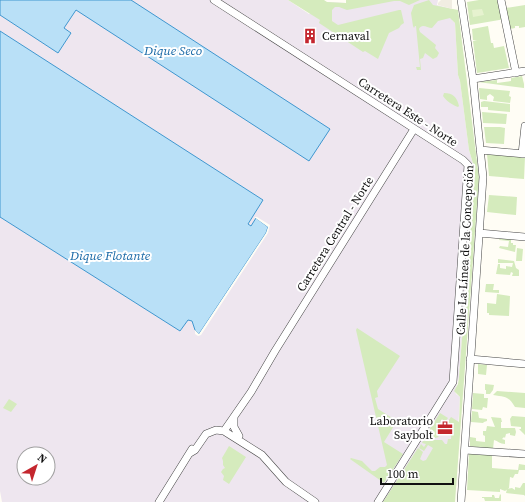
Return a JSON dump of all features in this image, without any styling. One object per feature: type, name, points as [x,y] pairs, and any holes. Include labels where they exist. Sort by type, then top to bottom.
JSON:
[{"type":"street","name":"Carretera Este - Norte","points":[[214,0],[463,160],[469,168],[453,382],[378,502]]},
{"type":"street","name":"Calle La Línea de la Concepción","points":[[461,0],[473,79],[483,177],[461,502]]},
{"type":"street","points":[[501,0],[516,73]]},
{"type":"street","points":[[473,79],[525,71]]},
{"type":"street","points":[[480,150],[524,154],[525,126]]},
{"type":"street","name":"Carretera Central - Norte","points":[[275,351],[414,129]]},
{"type":"street","points":[[480,233],[525,237]]},
{"type":"street","points":[[225,429],[235,416],[275,351]]},
{"type":"street","points":[[225,429],[269,358],[275,351]]},
{"type":"street","points":[[470,359],[525,364]]},
{"type":"street","points":[[235,416],[234,427],[239,436]]},
{"type":"street","points":[[225,429],[266,460]]},
{"type":"street","points":[[158,502],[190,453],[195,450],[206,434],[216,430],[225,429],[239,436],[259,450],[286,482],[315,502]]},
{"type":"street","points":[[465,450],[525,454]]},
{"type":"shaded area","points":[[72,0],[288,0],[309,14],[327,2],[346,3],[346,0],[438,0],[437,5],[452,9],[452,20],[455,23],[458,75],[469,150],[475,170],[459,377],[455,391],[460,397],[457,446],[403,502],[2,502],[0,491],[0,217],[180,331],[188,320],[192,321],[195,330],[256,219],[251,226],[248,224],[263,200],[0,31],[0,15],[58,53],[71,33],[64,28],[76,10]]},
{"type":"shaded area","points":[[441,0],[452,0],[452,9],[438,5]]},
{"type":"green space","points":[[288,0],[324,0],[327,2],[346,3],[346,0],[420,0],[409,5],[400,1],[394,1],[347,10],[335,7],[332,10],[332,21],[338,25],[401,10],[404,23],[399,28],[389,33],[378,59],[365,51],[363,52],[319,23],[320,20]]},
{"type":"green space","points":[[429,0],[433,5],[458,10],[479,178],[455,502],[383,502],[418,448],[423,452],[420,459],[423,461],[426,460],[433,448],[428,445],[424,451],[419,448],[421,444],[424,447],[426,444],[422,443],[425,436],[432,440],[442,440],[445,444],[447,444],[448,439],[451,439],[452,425],[446,424],[451,417],[459,422],[460,397],[454,391],[458,384],[459,377],[475,170],[469,150],[458,75],[455,23],[450,18],[438,21],[432,28],[423,26],[420,27],[420,32],[436,45],[435,48],[439,53],[437,57],[433,59],[425,53],[423,58],[420,59],[421,70],[417,70],[416,67],[420,67],[416,26],[414,28],[411,13],[414,5]]},
{"type":"green space","points":[[479,0],[501,0],[505,19],[470,25],[467,2]]},
{"type":"green space","points":[[525,5],[525,27],[519,28],[519,26],[515,26],[515,28],[510,29],[506,8]]},
{"type":"green space","points":[[482,9],[484,15],[473,17],[472,10]]},
{"type":"green space","points":[[488,26],[491,43],[493,43],[494,48],[504,46],[509,68],[477,73],[473,41],[477,40],[473,40],[472,29]]},
{"type":"green space","points":[[522,76],[524,88],[478,82],[497,80],[497,83],[511,81],[511,78]]},
{"type":"green space","points":[[479,88],[510,91],[510,103],[493,101],[494,97],[490,94],[487,96],[487,100],[480,99]]},
{"type":"green space","points":[[444,93],[454,96],[459,106],[458,107],[448,101],[443,96]]},
{"type":"green space","points":[[484,101],[510,104],[510,112],[488,110],[488,107],[481,107],[481,102]]},
{"type":"green space","points":[[482,112],[507,114],[506,124],[483,123]]},
{"type":"green space","points":[[484,127],[505,128],[504,144],[486,143]]},
{"type":"green space","points":[[487,154],[525,157],[524,179],[489,176]]},
{"type":"green space","points":[[489,195],[517,197],[516,215],[487,212]]},
{"type":"green space","points":[[500,238],[511,239],[511,243],[516,245],[515,252],[499,248],[500,246],[508,247],[509,241],[499,240]]},
{"type":"green space","points":[[517,248],[523,249],[522,261],[516,261]]},
{"type":"green space","points":[[498,259],[514,261],[516,268],[519,270],[519,276],[512,276],[513,273],[511,272],[510,275],[496,274],[498,264],[500,264],[500,268],[506,269],[506,266],[512,267],[513,263],[498,263]]},
{"type":"green space","points":[[486,284],[494,284],[493,290],[499,290],[499,293],[485,292]]},
{"type":"green space","points":[[497,294],[510,296],[509,316],[489,315],[489,313],[487,313],[487,303],[496,304]]},
{"type":"green space","points":[[357,328],[400,356],[377,391],[378,397],[375,398],[378,409],[397,421],[384,442],[403,454],[384,483],[350,459],[362,461],[372,471],[387,465],[356,330]]},
{"type":"green space","points":[[478,364],[487,365],[486,375],[478,374]]},
{"type":"green space","points":[[485,384],[494,385],[490,394],[486,394]]},
{"type":"green space","points":[[497,391],[525,393],[525,408],[515,407],[506,398],[493,395]]},
{"type":"green space","points":[[473,393],[484,394],[484,398],[488,398],[487,408],[483,407],[482,410],[472,409]]},
{"type":"green space","points":[[9,399],[17,404],[11,412],[3,408]]},
{"type":"green space","points":[[472,411],[478,412],[479,418],[487,419],[487,421],[483,423],[471,422]]},
{"type":"green space","points":[[440,413],[448,418],[445,422],[442,419],[438,425],[439,426],[436,431],[438,432],[437,435],[439,437],[435,438],[427,433]]},
{"type":"green space","points":[[512,416],[525,417],[525,435],[519,429],[521,429],[521,427],[511,426],[510,419]]},
{"type":"green space","points":[[491,417],[501,418],[501,428],[515,428],[515,436],[510,435],[510,433],[506,434],[505,438],[504,437],[502,439],[505,440],[505,444],[494,440],[493,449],[470,446],[470,437],[476,438],[476,441],[485,442],[483,431],[486,431],[487,426],[495,427]]},
{"type":"green space","points":[[229,446],[246,457],[229,484],[223,480],[224,476],[221,472],[225,468],[222,458]]},
{"type":"green space","points":[[469,454],[492,455],[492,468],[518,470],[519,464],[525,465],[525,470],[519,470],[518,474],[515,474],[513,478],[510,477],[509,488],[505,491],[500,489],[500,492],[467,490]]},
{"type":"green space","points":[[523,483],[525,483],[525,496],[506,493],[507,489],[512,488],[515,490],[515,487],[520,488]]},
{"type":"green space","points":[[500,494],[501,501],[485,501],[484,498],[482,498],[492,497],[492,495],[494,495],[495,498],[499,498]]},
{"type":"water","name":"Dique Seco","points":[[0,0],[131,0],[330,129],[309,161],[76,10],[64,28],[71,33],[58,53],[0,15]]},
{"type":"water","name":"Dique Flotante","points":[[0,31],[263,200],[248,224],[251,226],[256,218],[268,227],[266,233],[199,334],[195,330],[192,321],[188,320],[180,331],[0,217]]},
{"type":"pier","points":[[254,217],[257,217],[270,225],[268,233],[201,335],[198,336],[195,334],[195,330],[199,334],[266,233],[268,227]]},
{"type":"place","name":"Cernaval","points":[[310,36]]},
{"type":"place","name":"Laboratorio Saybolt","points":[[445,428]]}]
